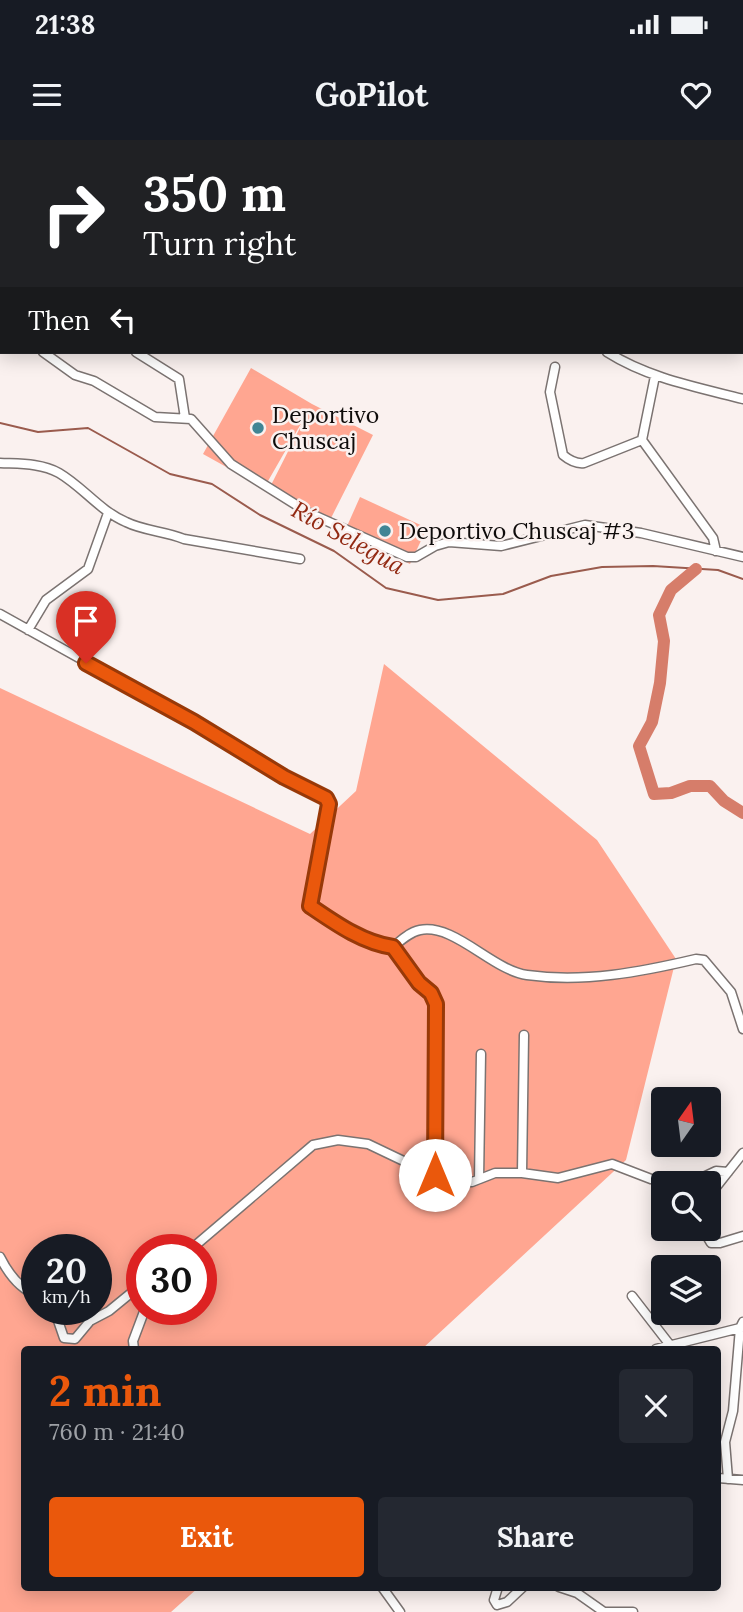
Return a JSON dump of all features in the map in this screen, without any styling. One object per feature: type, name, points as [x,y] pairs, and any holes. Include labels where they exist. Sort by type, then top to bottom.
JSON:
[{"type":"street","points":[[46,354],[75,374],[94,381],[156,417],[191,419],[231,464],[309,513],[407,557],[416,557],[435,546],[449,542],[501,546],[585,525],[641,533],[743,557]]},
{"type":"street","points":[[139,354],[179,379],[185,418]]},
{"type":"street","points":[[610,354],[655,376],[743,399]]},
{"type":"street","points":[[555,367],[550,392],[563,455],[566,458],[584,463],[642,440]]},
{"type":"street","points":[[655,376],[642,440],[713,538],[716,551]]},
{"type":"street","points":[[0,463],[32,464],[59,473],[108,513],[127,523],[184,538],[300,559]]},
{"type":"street","points":[[28,630],[46,600],[88,569],[108,513]]},
{"type":"street","points":[[0,614],[194,722],[284,777],[326,798],[329,804],[310,906],[379,945],[393,947],[419,983],[431,993],[436,1004],[435,1175]]},
{"type":"street","points":[[393,947],[420,930],[433,930],[446,933],[485,957],[524,975],[576,978],[641,972],[696,959],[704,960],[731,992],[743,1029]]},
{"type":"street","points":[[522,1173],[524,1035]]},
{"type":"street","points":[[479,1180],[481,1054]]},
{"type":"street","points":[[209,1234],[313,1145],[338,1140],[368,1144],[435,1175],[463,1182],[472,1182],[495,1173],[522,1173],[558,1178],[612,1164],[651,1179],[681,1182],[695,1181],[716,1171],[728,1172]]},
{"type":"street","points":[[721,1181],[743,1153]]},
{"type":"street","points":[[710,1241],[720,1243],[743,1236]]},
{"type":"street","points":[[0,1257],[9,1274],[21,1285]]},
{"type":"street","points":[[632,1296],[670,1345]]},
{"type":"street","points":[[112,1309],[126,1297]]},
{"type":"street","points":[[60,1325],[64,1338],[75,1339],[86,1325]]},
{"type":"street","points":[[134,1346],[140,1325]]},
{"type":"street","points":[[666,1346],[741,1325],[733,1411],[725,1442],[728,1479]]},
{"type":"street","points":[[721,1478],[743,1480]]},
{"type":"street","points":[[385,1591],[400,1612]]},
{"type":"street","points":[[497,1591],[494,1600],[496,1609],[519,1591]]},
{"type":"street","points":[[571,1591],[605,1612],[633,1612]]},
{"type":"shaded area","points":[[251,368],[312,404],[373,435],[329,522],[268,491],[310,408],[264,488],[203,454]]},
{"type":"shaded area","name":"Deportivo Chuscaj #3","points":[[360,497],[427,528],[410,564],[344,533]]},
{"type":"shaded area","points":[[384,664],[597,840],[676,959],[626,1160],[425,1346],[21,1346],[21,1591],[195,1591],[171,1612],[0,1612],[0,688],[310,834],[356,791]]},
{"type":"waterway","name":"Río Selegua","points":[[0,423],[38,432],[88,428],[170,474],[212,484],[260,515],[334,551],[386,588],[438,600],[503,594],[551,576],[602,567],[653,566],[718,570],[743,579]]},
{"type":"waterway","name":"Río Selegua","points":[[696,569],[671,590],[659,615],[664,641],[660,683],[652,722],[639,746],[654,794],[671,793],[690,786],[710,786],[724,801],[743,813]]},
{"type":"place","name":"Deportivo Chuscaj","points":[[258,428]]},
{"type":"place","name":"Deportivo Chuscaj #3","points":[[385,531]]},
{"type":"route","points":[[86,663],[194,722],[284,777],[326,798],[329,804],[310,906],[379,945],[393,947],[419,983],[431,993],[436,1004],[435,1175]]}]
